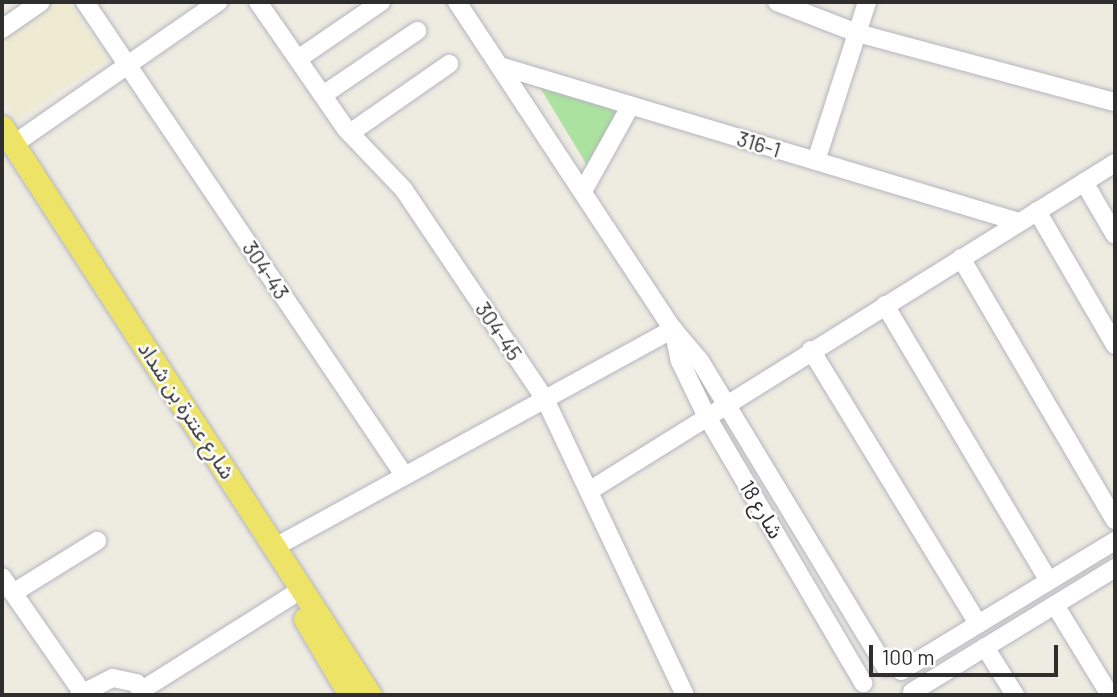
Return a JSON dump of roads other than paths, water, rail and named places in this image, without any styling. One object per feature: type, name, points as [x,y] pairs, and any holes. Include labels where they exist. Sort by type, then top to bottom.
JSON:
[{"type":"main road","name":"شارع عنترة بن شداد","points":[[6,141],[370,695]]},
{"type":"main road","name":"شارع عنترة بن شداد","points":[[6,141],[291,596],[350,695]]},
{"type":"street","points":[[2,29],[41,2]]},
{"type":"street","name":"304-43","points":[[85,2],[404,475]]},
{"type":"street","points":[[6,141],[127,65],[218,2]]},
{"type":"street","name":"304-45","points":[[258,2],[349,133],[404,190],[545,399],[685,695]]},
{"type":"street","points":[[298,60],[382,2]]},
{"type":"street","name":"شارع 18","points":[[457,2],[673,329],[725,403],[893,669],[912,694]]},
{"type":"street","points":[[777,2],[857,33],[1115,102]]},
{"type":"street","points":[[816,161],[867,2]]},
{"type":"street","points":[[323,95],[417,31]]},
{"type":"street","points":[[349,133],[449,64]]},
{"type":"street","name":"316-1","points":[[500,66],[1019,222]]},
{"type":"street","points":[[583,191],[631,105]]},
{"type":"street","points":[[589,491],[725,403],[1115,163]]},
{"type":"street","points":[[1084,182],[1115,236]]},
{"type":"street","points":[[1037,211],[1115,345]]},
{"type":"street","points":[[961,258],[1115,520]]},
{"type":"street","points":[[885,304],[1049,581]]},
{"type":"street","points":[[275,547],[673,329]]},
{"type":"street","name":"شارع 18","points":[[673,329],[680,361],[706,415],[862,689]]},
{"type":"street","points":[[811,350],[978,624]]},
{"type":"street","points":[[13,593],[97,541]]},
{"type":"street","points":[[862,689],[872,672],[893,669],[978,624],[1115,541]]},
{"type":"street","points":[[912,694],[1115,568]]},
{"type":"street","points":[[2,577],[80,694],[114,678],[128,680],[143,692],[291,596]]},
{"type":"street","points":[[1055,605],[1110,695]]},
{"type":"street","points":[[985,647],[1016,695]]}]
